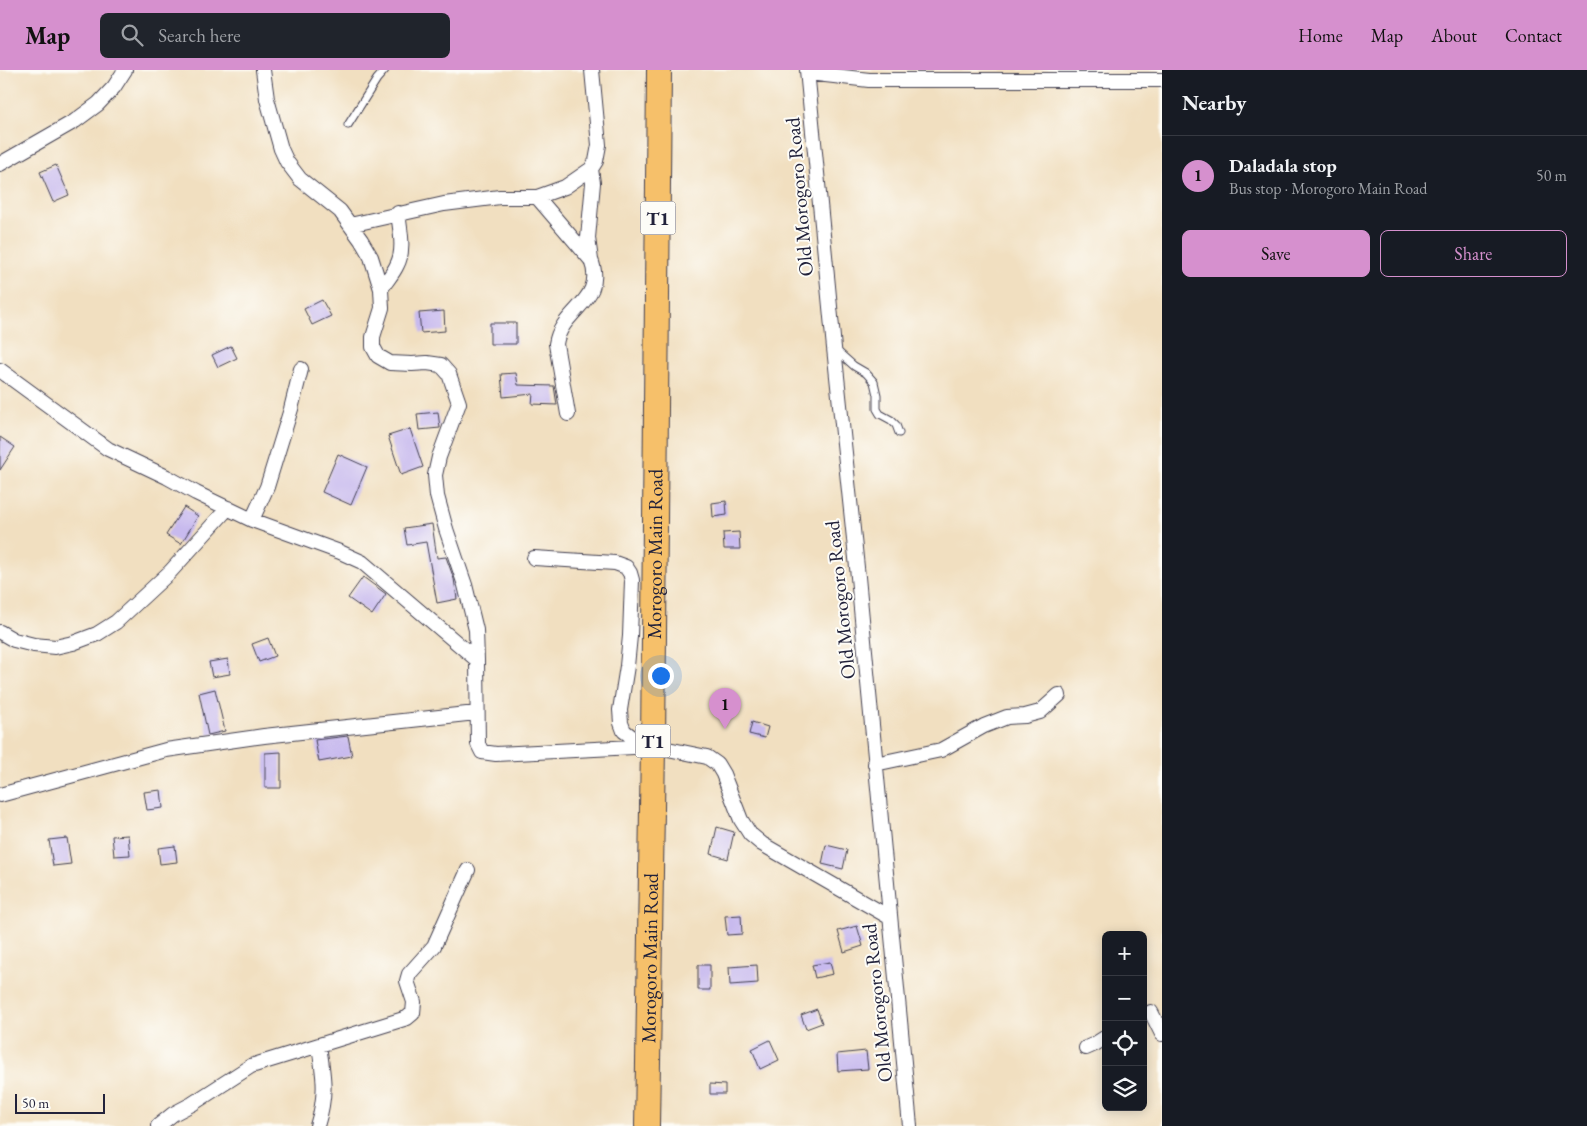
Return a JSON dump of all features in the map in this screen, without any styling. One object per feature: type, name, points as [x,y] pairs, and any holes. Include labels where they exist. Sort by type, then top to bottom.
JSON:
[{"type":"highway","name":"Morogoro Main Road","points":[[646,1126],[649,746],[659,70]]},
{"type":"street","points":[[0,164],[75,121],[98,104],[114,87],[125,70]]},
{"type":"street","points":[[263,70],[267,99],[286,162],[300,180],[340,211],[371,257],[381,289],[382,308],[373,337],[373,347],[378,356],[390,363],[441,365],[449,374],[459,402],[439,457],[435,475],[437,496],[465,585],[476,630],[476,712],[478,744],[482,752],[496,754],[649,746],[707,757],[717,764],[723,774],[741,820],[750,834],[762,844],[889,917]]},
{"type":"street","points":[[350,225],[444,204],[500,197],[537,197],[565,187],[590,169],[596,162],[599,144],[592,70]]},
{"type":"street","points":[[807,72],[869,80],[1162,80]]},
{"type":"street","name":"Old Morogoro Road","points":[[807,72],[858,577],[910,1126]]},
{"type":"street","points":[[568,414],[556,344],[557,337],[572,314],[584,303],[592,290],[594,267],[591,260],[588,238],[593,184],[590,169]]},
{"type":"street","points":[[537,197],[591,260]]},
{"type":"street","points":[[381,289],[397,266],[401,255],[398,213]]},
{"type":"street","points":[[252,520],[267,487],[291,409],[300,369]]},
{"type":"street","points":[[0,370],[108,448],[252,520],[362,562],[476,660]]},
{"type":"street","points":[[0,632],[14,640],[34,645],[55,647],[73,643],[97,634],[116,622],[170,572],[228,508]]},
{"type":"street","points":[[534,558],[615,563],[626,567],[630,573],[632,594],[630,636],[620,710],[621,723],[624,731],[649,746]]},
{"type":"street","points":[[875,764],[941,750],[984,726],[1007,717],[1025,716],[1040,712],[1059,694]]},
{"type":"street","points":[[0,795],[166,750],[264,736],[476,712]]},
{"type":"street","points":[[158,1126],[173,1114],[251,1066],[407,1018],[413,1013],[414,1002],[407,981],[409,974],[434,946],[468,870]]},
{"type":"street","points":[[1152,1011],[1162,1034]]},
{"type":"street","points":[[1086,1048],[1102,1039]]},
{"type":"street","points":[[317,1126],[324,1098],[325,1085],[319,1046]]},
{"type":"lane","points":[[348,125],[385,70]]},
{"type":"lane","points":[[834,348],[854,366],[866,373],[874,382],[877,395],[877,409],[880,414],[896,425],[899,433]]},
{"type":"building","points":[[56,165],[69,195],[53,202],[40,172]]},
{"type":"building","points":[[322,300],[331,316],[312,325],[304,309]]},
{"type":"building","points":[[444,311],[445,331],[421,333],[419,313]]},
{"type":"building","points":[[490,323],[516,323],[516,344],[490,344]]},
{"type":"building","points":[[231,346],[237,358],[218,367],[212,355]]},
{"type":"building","points":[[516,373],[518,385],[554,386],[557,405],[532,404],[533,394],[503,397],[501,374]]},
{"type":"building","points":[[438,412],[440,428],[419,430],[417,414]]},
{"type":"building","points":[[410,429],[423,467],[401,475],[388,436]]},
{"type":"building","points":[[0,437],[15,447],[0,470]]},
{"type":"building","points":[[338,454],[367,467],[351,505],[322,492]]},
{"type":"building","points":[[726,501],[727,515],[713,517],[712,503]]},
{"type":"building","points":[[184,507],[198,516],[181,544],[166,535]]},
{"type":"building","points":[[432,524],[437,558],[446,557],[454,579],[457,599],[437,603],[426,542],[407,545],[404,528]]},
{"type":"building","points":[[739,532],[740,549],[724,549],[723,533]]},
{"type":"building","points":[[363,577],[386,594],[372,615],[348,598]]},
{"type":"building","points":[[268,638],[275,656],[259,662],[252,644]]},
{"type":"building","points":[[228,659],[230,674],[212,677],[209,662]]},
{"type":"building","points":[[215,689],[225,731],[208,735],[199,693]]},
{"type":"building","points":[[752,722],[768,727],[765,738],[749,734]]},
{"type":"building","points":[[348,736],[352,756],[319,762],[315,740]]},
{"type":"building","points":[[281,752],[281,788],[265,788],[265,753]]},
{"type":"building","points":[[161,790],[163,808],[147,810],[144,792]]},
{"type":"building","points":[[717,827],[734,832],[728,859],[711,854]]},
{"type":"building","points":[[128,835],[130,855],[114,856],[112,836]]},
{"type":"building","points":[[67,838],[71,864],[53,866],[49,840]]},
{"type":"building","points":[[826,845],[847,850],[843,869],[822,864]]},
{"type":"building","points":[[175,846],[177,862],[160,864],[158,848]]},
{"type":"building","points":[[741,915],[742,934],[727,935],[725,916]]},
{"type":"building","points":[[857,926],[863,946],[844,952],[838,931]]},
{"type":"building","points":[[830,962],[833,974],[815,978],[812,965]]},
{"type":"building","points":[[698,965],[710,965],[710,990],[698,990]]},
{"type":"building","points":[[757,965],[758,983],[730,985],[729,967]]},
{"type":"building","points":[[817,1009],[822,1023],[806,1029],[801,1015]]},
{"type":"building","points":[[770,1040],[779,1060],[760,1069],[752,1049]]},
{"type":"building","points":[[866,1051],[868,1069],[838,1071],[837,1054]]},
{"type":"building","points":[[710,1084],[725,1085],[725,1094],[710,1094]]},
{"type":"place","name":"Daladala stop","points":[[725,729]]}]
